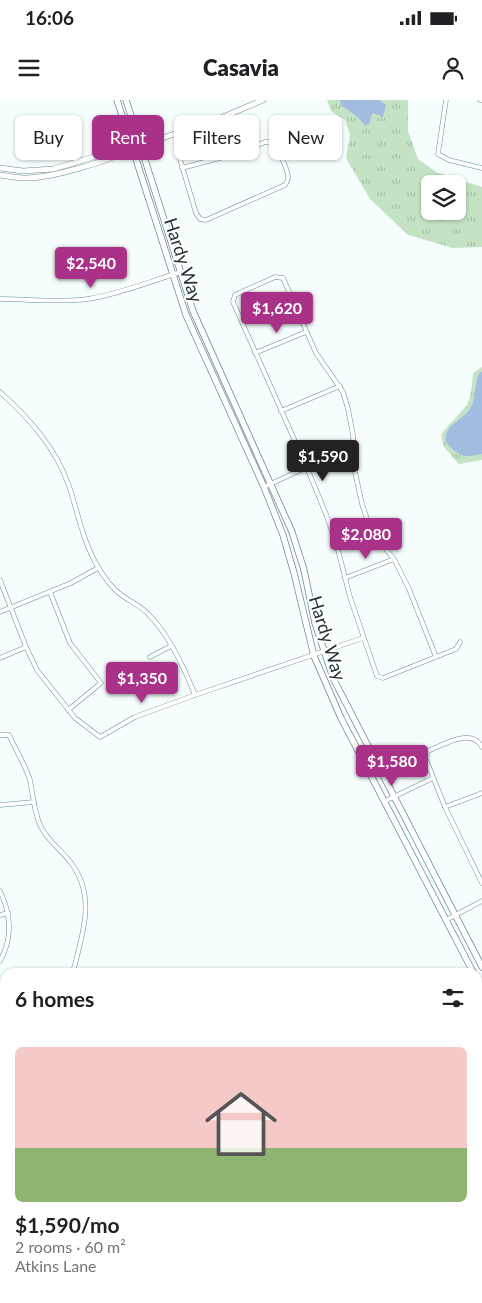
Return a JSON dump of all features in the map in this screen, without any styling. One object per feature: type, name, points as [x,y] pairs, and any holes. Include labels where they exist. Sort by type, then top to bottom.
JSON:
[{"type":"main road","name":"Hardy Way","points":[[117,100],[122,115]]},
{"type":"main road","name":"Hardy Way","points":[[126,100],[131,115]]},
{"type":"main road","name":"Hardy Way","points":[[136,160],[186,315],[264,487],[283,535],[314,656],[341,718],[471,968]]},
{"type":"main road","name":"Hardy Way","points":[[145,160],[193,311],[292,532],[304,570],[315,623],[333,678],[482,967]]},
{"type":"street","points":[[228,115],[263,100]]},
{"type":"street","points":[[446,100],[438,154],[449,160],[482,168]]},
{"type":"street","points":[[180,160],[196,214],[200,219],[206,220],[285,185],[288,180],[288,174],[276,145],[272,142],[259,145]]},
{"type":"street","points":[[0,168],[23,172],[53,169],[92,157]]},
{"type":"street","points":[[0,175],[24,178],[56,174],[102,160]]},
{"type":"street","points":[[182,168],[211,160]]},
{"type":"street","points":[[0,299],[41,302],[90,298],[117,292],[181,272]]},
{"type":"street","points":[[436,657],[410,589],[394,559],[369,525],[355,472],[354,449],[348,409],[340,386],[316,353],[283,278],[275,277],[235,295],[233,302],[307,468],[337,546],[363,638],[377,676],[384,678],[456,650],[460,642]]},
{"type":"street","points":[[256,353],[306,332]]},
{"type":"street","points":[[281,411],[340,386]]},
{"type":"street","points":[[0,392],[41,433],[58,460],[68,483],[84,538],[98,568],[110,585],[151,616],[171,646],[186,673],[195,695]]},
{"type":"street","points":[[264,487],[346,450],[354,449]]},
{"type":"street","points":[[345,578],[394,559]]},
{"type":"street","points":[[0,612],[71,583],[98,568]]},
{"type":"street","points":[[0,580],[37,670],[75,718],[100,737],[135,717],[363,638]]},
{"type":"street","points":[[50,592],[70,643],[101,683],[68,710]]},
{"type":"street","points":[[150,658],[171,646]]},
{"type":"street","points":[[0,658],[26,647]]},
{"type":"street","points":[[0,735],[9,735],[27,772],[39,823],[45,834],[72,864],[83,886],[86,914],[74,968]]},
{"type":"street","points":[[482,747],[477,740],[463,737],[428,751],[425,757],[445,808],[480,873],[482,883]]},
{"type":"street","points":[[385,801],[433,778]]},
{"type":"street","points":[[445,808],[482,793]]},
{"type":"street","points":[[0,805],[34,802]]},
{"type":"street","points":[[0,891],[6,903],[9,935],[0,961]]},
{"type":"street","points":[[446,920],[482,901]]},
{"type":"street","points":[[0,915],[8,914]]},
{"type":"green space","points":[[327,100],[408,100],[408,131],[418,159],[436,172],[445,175],[421,175],[421,220],[466,220],[466,182],[482,187],[482,247],[453,248],[408,235],[370,199],[346,158],[350,135],[342,115],[337,115],[331,111]]},
{"type":"green space","points":[[482,367],[482,460],[459,464],[444,447],[441,435],[467,404],[473,373]]},
{"type":"water","points":[[340,100],[379,100],[386,105],[383,117],[373,113],[370,123],[365,126],[354,114],[341,106]]},
{"type":"water","points":[[480,372],[482,372],[482,454],[466,456],[458,453],[446,442],[446,436],[450,427],[470,409]]}]
